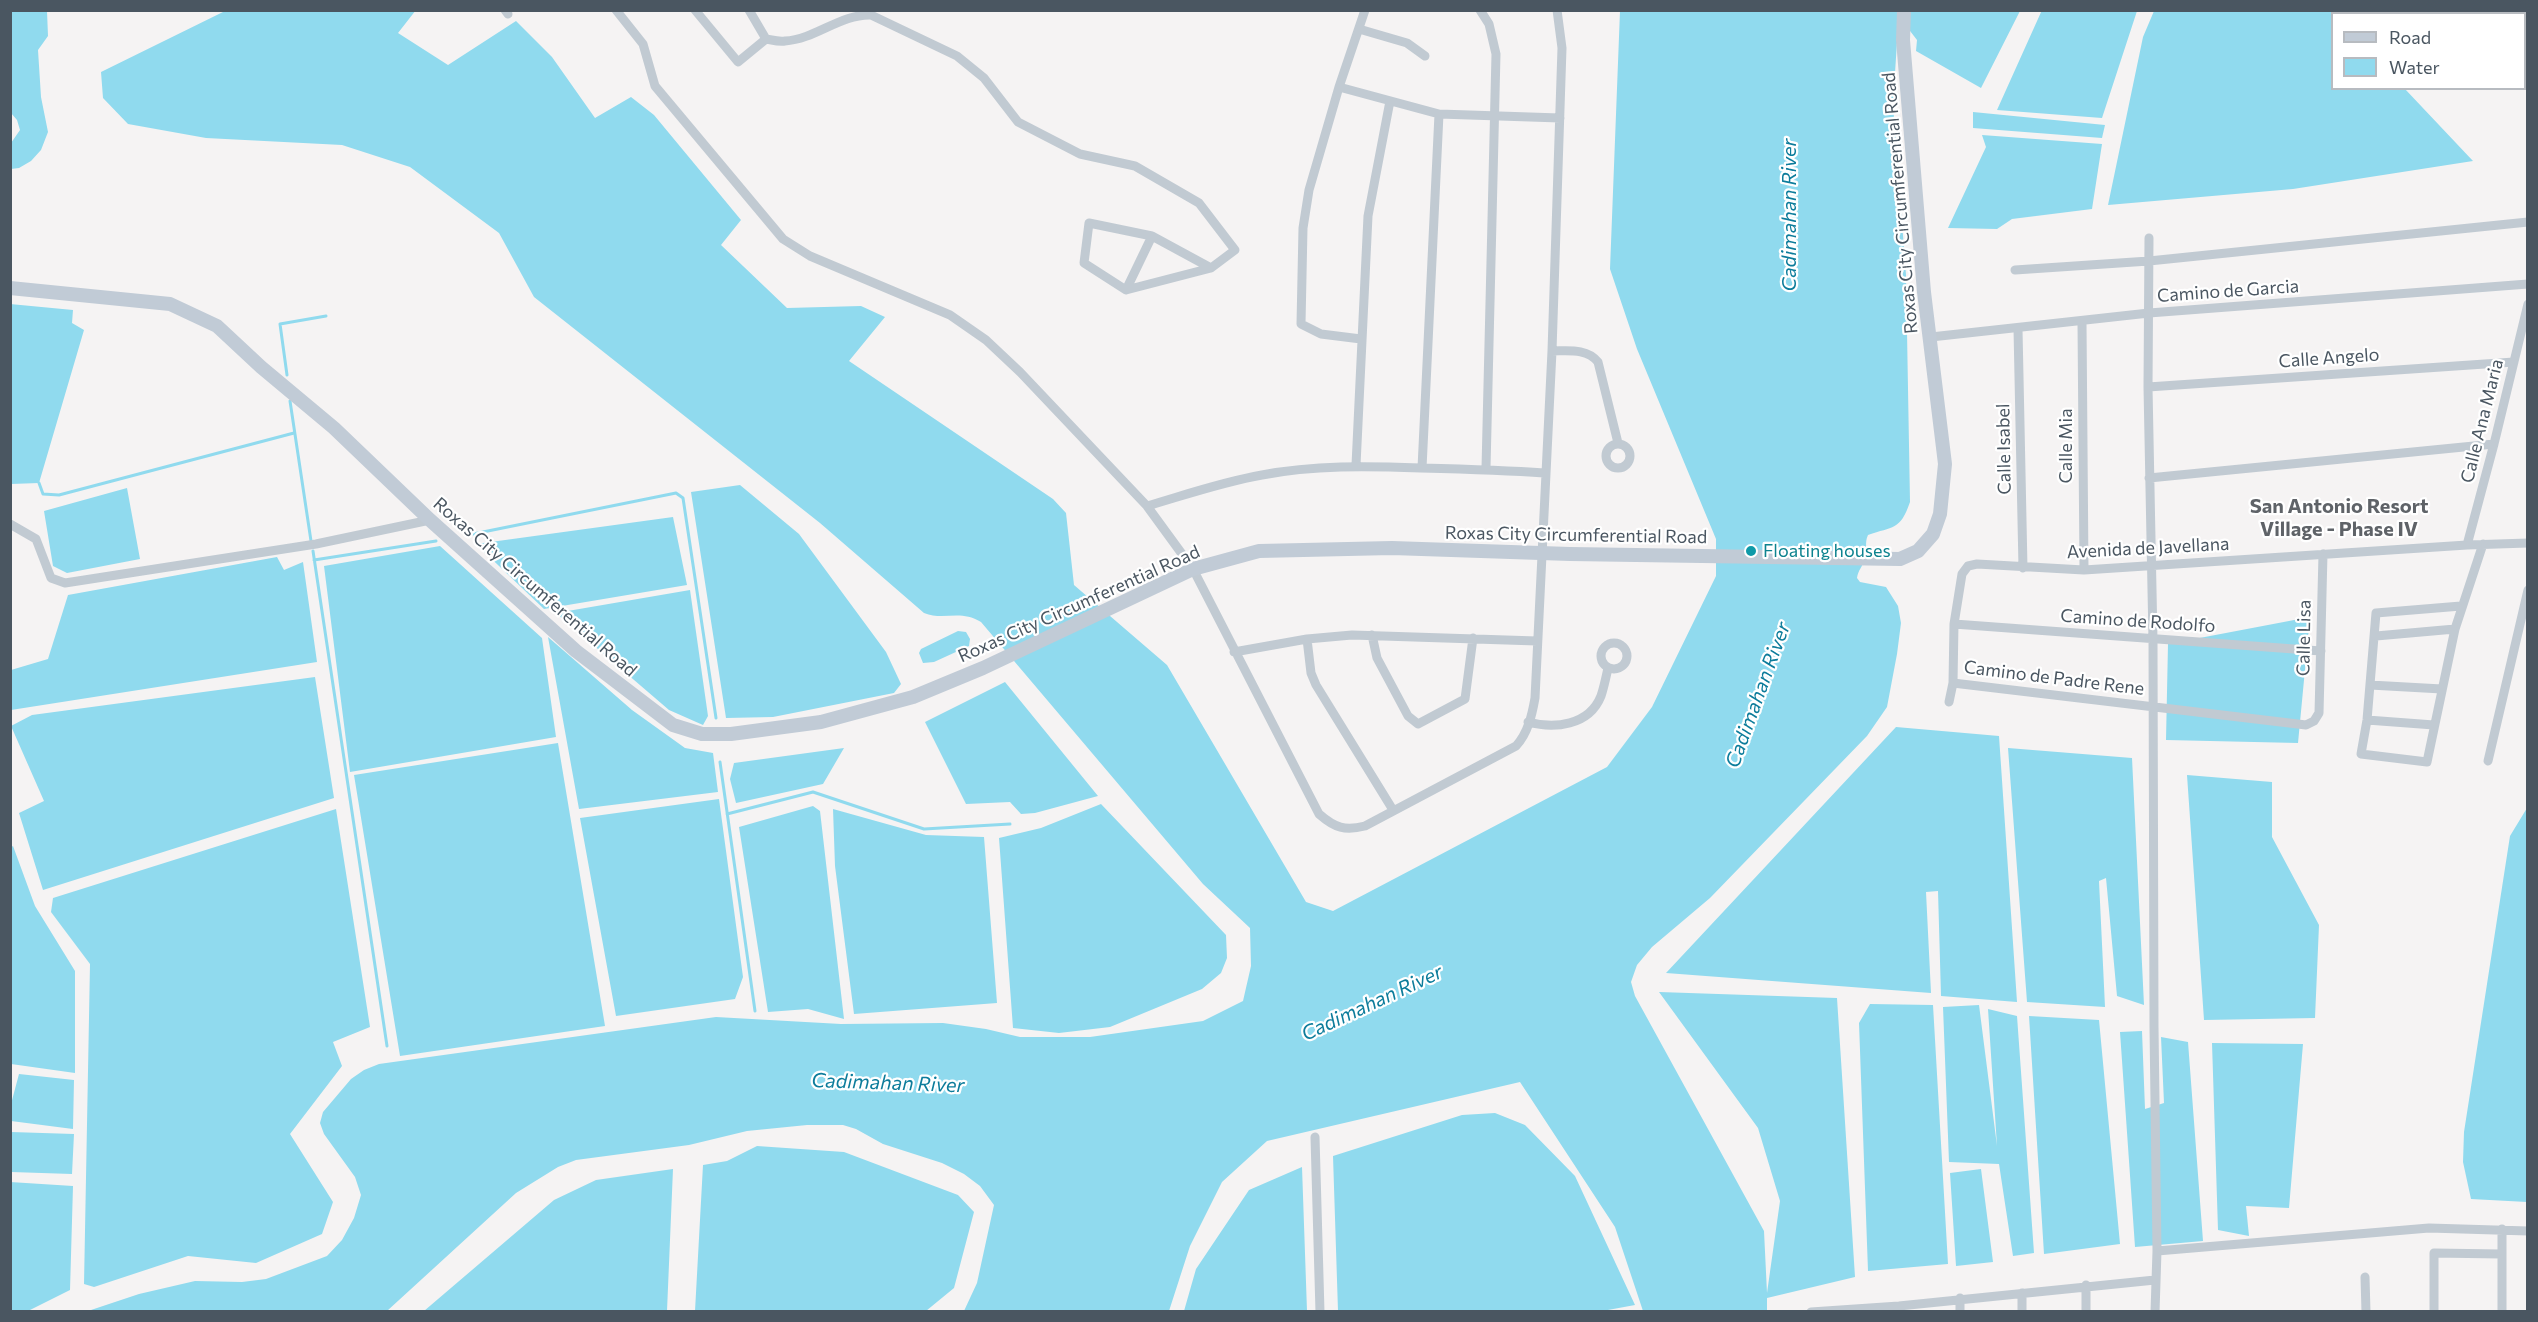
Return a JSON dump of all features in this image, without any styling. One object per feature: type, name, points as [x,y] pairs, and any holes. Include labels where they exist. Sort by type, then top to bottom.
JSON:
[{"type":"main road","name":"Roxas City Circumferential Road","points":[[10,288],[170,304],[217,326],[261,367],[334,428],[430,520],[585,658],[673,725],[702,734],[731,734],[821,722],[913,698],[983,668],[1193,569],[1259,551],[1392,548],[1900,559],[1918,551],[1933,534],[1940,514],[1945,464],[1918,229],[1903,40],[1904,10]]},
{"type":"street","points":[[616,10],[644,44],[655,86],[783,239],[810,256],[950,315],[986,340],[1020,372],[1147,506],[1193,569],[1319,814],[1339,829],[1365,826],[1516,746],[1525,737],[1528,722],[1532,716],[1535,698],[1540,552],[1552,351],[1562,48],[1557,10]]},
{"type":"street","points":[[695,10],[738,62],[766,39],[784,42],[804,37],[856,15],[871,15],[957,56],[984,78],[1018,122],[1080,154],[1135,166],[1199,203],[1235,250],[1211,268],[1126,290],[1084,263],[1089,223],[1152,236],[1211,268]]},
{"type":"street","points":[[749,10],[766,39]]},
{"type":"street","points":[[1361,339],[1321,334],[1301,324],[1303,228],[1309,190],[1339,87],[1365,10]]},
{"type":"street","points":[[1480,10],[1489,24],[1496,54],[1486,468]]},
{"type":"street","points":[[1359,29],[1407,43],[1425,56]]},
{"type":"street","points":[[1339,87],[1439,114],[1560,118]]},
{"type":"street","points":[[1356,465],[1368,216],[1390,101]]},
{"type":"street","points":[[1422,468],[1439,114]]},
{"type":"street","points":[[2015,270],[2149,261],[2528,222]]},
{"type":"street","points":[[1126,290],[1152,236]]},
{"type":"street","points":[[2150,238],[2148,387],[2153,640],[2157,1251],[2155,1311]]},
{"type":"street","name":"Camino de Garcia","points":[[1931,337],[2149,313],[2528,284]]},
{"type":"street","name":"Calle Ana Maria","points":[[2367,720],[2361,754],[2427,762],[2475,545],[2494,444],[2528,304]]},
{"type":"street","name":"Calle Mia","points":[[2082,322],[2084,570]]},
{"type":"street","name":"Calle Isabel","points":[[2018,329],[2023,568]]},
{"type":"street","points":[[1552,351],[1586,352],[1593,355],[1598,362],[1618,443]]},
{"type":"street","name":"Calle Angelo","points":[[2148,387],[2514,362]]},
{"type":"street","points":[[2150,478],[2494,444]]},
{"type":"street","points":[[1147,506],[1263,474],[1356,465],[1486,468],[1544,473]]},
{"type":"street","points":[[10,524],[36,539],[51,578],[65,584],[316,544],[430,520]]},
{"type":"street","name":"Avenida de Javellana","points":[[1954,624],[1962,574],[1968,566],[1977,564],[2084,570],[2528,543]]},
{"type":"street","name":"Calle Lisa","points":[[2314,721],[2319,713],[2323,554]]},
{"type":"street","points":[[2488,761],[2528,590]]},
{"type":"street","points":[[2434,725],[2367,720],[2376,636],[2376,613],[2461,606]]},
{"type":"street","points":[[1949,702],[1953,683],[1954,624]]},
{"type":"street","name":"Camino de Rodolfo","points":[[1954,624],[2320,651]]},
{"type":"street","points":[[2376,636],[2455,629]]},
{"type":"street","points":[[1234,652],[1308,639],[1372,635],[1537,641]]},
{"type":"street","points":[[1372,635],[1377,658],[1408,716],[1418,724],[1465,699],[1473,638]]},
{"type":"street","points":[[1308,639],[1311,673],[1316,685],[1393,810]]},
{"type":"street","points":[[1528,722],[1558,727],[1583,717],[1600,698],[1608,668]]},
{"type":"street","name":"Camino de Padre Rene","points":[[1953,683],[2306,725],[2314,721]]},
{"type":"street","points":[[2370,685],[2442,689]]},
{"type":"street","points":[[1315,1137],[1320,1311]]},
{"type":"street","points":[[2157,1251],[2429,1228],[2528,1231]]},
{"type":"street","points":[[2502,1229],[2502,1311]]},
{"type":"street","points":[[2434,1311],[2434,1253],[2501,1254]]},
{"type":"street","points":[[2365,1277],[2366,1311]]},
{"type":"street","points":[[1811,1311],[1899,1309],[1960,1298],[2155,1280]]},
{"type":"street","points":[[2086,1285],[2086,1311]]},
{"type":"street","points":[[2022,1293],[2022,1311]]},
{"type":"street","points":[[1960,1298],[1960,1311]]},
{"type":"water","points":[[11,10],[47,11],[48,36],[38,50],[41,97],[48,132],[41,150],[31,161],[19,168],[11,169],[11,143],[20,130],[17,120],[11,113]]},
{"type":"water","name":"Cadimahan River","points":[[416,10],[398,33],[448,65],[516,21],[552,57],[595,118],[631,97],[654,115],[741,220],[721,245],[787,308],[861,306],[885,317],[849,361],[1053,499],[1066,513],[1074,585],[1167,665],[1306,902],[1333,911],[1607,767],[1652,707],[1716,576],[1716,539],[1637,349],[1610,269],[1620,11],[1899,11],[1893,104],[1906,275],[1910,502],[1899,523],[1868,535],[1866,556],[1857,578],[1860,582],[1886,587],[1898,606],[1901,623],[1887,707],[1867,736],[1710,898],[1652,947],[1637,965],[1631,982],[1635,996],[1764,1231],[1767,1293],[1780,1201],[1758,1128],[1659,992],[1837,998],[1855,1277],[1767,1298],[1767,1311],[1643,1311],[1615,1227],[1520,1082],[1267,1141],[1222,1182],[1190,1246],[1169,1311],[964,1311],[977,1283],[994,1205],[980,1186],[964,1174],[942,1163],[883,1144],[856,1129],[843,1125],[807,1125],[747,1131],[689,1145],[576,1160],[558,1167],[516,1193],[387,1311],[85,1312],[139,1294],[195,1281],[242,1282],[266,1279],[327,1256],[342,1240],[354,1218],[361,1195],[355,1177],[324,1134],[320,1123],[323,1112],[351,1079],[379,1064],[716,1017],[841,1024],[943,1023],[1020,1037],[1090,1037],[1203,1021],[1243,1001],[1251,966],[1250,928],[1203,884],[981,622],[966,616],[938,616],[924,613],[820,523],[534,297],[499,233],[410,167],[342,145],[206,138],[128,124],[103,98],[101,72],[225,11]]},
{"type":"water","points":[[2042,10],[2137,11],[2102,118],[1997,110]]},
{"type":"water","points":[[1909,11],[2020,11],[1981,88],[1916,51],[1917,40],[1907,27]]},
{"type":"water","points":[[2154,11],[2331,11],[2331,90],[2406,90],[2473,161],[2293,189],[2108,205],[2143,37]]},
{"type":"water","points":[[1973,112],[2105,125],[2102,138],[1973,128]]},
{"type":"water","points":[[1982,135],[2102,144],[2092,209],[2012,219],[1997,229],[1948,228],[1986,147]]},
{"type":"water","points":[[10,304],[73,310],[72,323],[84,330],[39,483],[11,484]]},
{"type":"water","points":[[740,485],[799,534],[886,652],[901,684],[894,693],[773,717],[726,718],[691,492]]},
{"type":"water","points":[[127,488],[140,559],[67,573],[53,566],[44,511]]},
{"type":"water","points":[[673,517],[687,585],[544,609],[476,544]]},
{"type":"water","points":[[440,546],[542,638],[556,737],[350,772],[324,566]]},
{"type":"water","points":[[277,557],[284,570],[303,562],[317,662],[11,710],[11,670],[48,659],[68,595]]},
{"type":"water","points":[[690,590],[708,716],[703,725],[669,710],[556,613]]},
{"type":"water","points":[[2310,617],[2298,743],[2166,740],[2168,644]]},
{"type":"water","points":[[958,631],[966,632],[970,639],[969,646],[934,662],[923,663],[919,653],[921,649]]},
{"type":"water","points":[[548,637],[632,710],[685,748],[713,753],[718,792],[579,809]]},
{"type":"water","points":[[315,677],[334,798],[43,890],[19,813],[44,801],[11,726],[32,715]]},
{"type":"water","points":[[1005,682],[1098,796],[1035,813],[1021,814],[1010,802],[966,804],[925,722]]},
{"type":"water","points":[[1896,727],[1999,736],[2017,1002],[1941,996],[1938,891],[1926,892],[1931,993],[1666,973]]},
{"type":"water","points":[[558,743],[605,1026],[400,1056],[354,775]]},
{"type":"water","points":[[844,748],[823,784],[736,803],[730,779],[734,763]]},
{"type":"water","points":[[2008,748],[2132,758],[2144,1005],[2117,996],[2106,878],[2099,881],[2105,1007],[2027,1002]]},
{"type":"water","points":[[2187,775],[2272,782],[2272,837],[2319,925],[2315,1018],[2204,1020]]},
{"type":"water","points":[[719,799],[743,977],[735,999],[616,1016],[580,818]]},
{"type":"water","points":[[1101,804],[1226,935],[1227,958],[1221,973],[1202,989],[1110,1027],[1059,1033],[1013,1028],[999,838],[1041,828]]},
{"type":"water","points":[[813,806],[820,811],[844,1019],[808,1009],[768,1012],[739,827]]},
{"type":"water","points":[[2527,808],[2527,1202],[2471,1199],[2463,1162],[2464,1132],[2510,836]]},
{"type":"water","points":[[336,809],[370,1027],[333,1042],[342,1066],[290,1134],[333,1202],[322,1234],[256,1263],[188,1256],[94,1287],[84,1284],[90,964],[51,912],[53,898]]},
{"type":"water","points":[[833,809],[926,835],[984,837],[997,1003],[854,1014],[835,866]]},
{"type":"water","points":[[13,846],[35,906],[75,971],[75,1073],[11,1064],[10,848]]},
{"type":"water","points":[[1870,1004],[1933,1005],[1948,1264],[1868,1271],[1859,1023]]},
{"type":"water","points":[[1979,1005],[1997,1146],[1988,1009],[2017,1016],[2034,1253],[2013,1256],[1999,1164],[1949,1162],[1943,1007]]},
{"type":"water","points":[[2029,1016],[2099,1020],[2120,1244],[2044,1254]]},
{"type":"water","points":[[2142,1031],[2145,1109],[2164,1103],[2161,1037],[2188,1042],[2203,1241],[2135,1247],[2120,1032]]},
{"type":"water","points":[[2212,1043],[2303,1044],[2289,1208],[2246,1206],[2249,1236],[2218,1230]]},
{"type":"water","points":[[19,1074],[74,1080],[73,1129],[11,1121],[11,1104]]},
{"type":"water","points":[[1495,1113],[1525,1125],[1575,1176],[1635,1305],[1597,1312],[1338,1311],[1333,1156],[1462,1115]]},
{"type":"water","points":[[11,1132],[74,1134],[72,1174],[11,1172]]},
{"type":"water","points":[[757,1146],[844,1152],[958,1195],[974,1212],[954,1288],[926,1311],[695,1311],[703,1165],[727,1161]]},
{"type":"water","points":[[1302,1167],[1307,1311],[1184,1311],[1196,1269],[1249,1190]]},
{"type":"water","points":[[673,1169],[667,1311],[424,1311],[554,1200],[596,1180]]},
{"type":"water","points":[[1981,1169],[1993,1262],[1956,1266],[1950,1173]]},
{"type":"water","points":[[10,1182],[73,1186],[70,1290],[28,1311],[11,1311]]},
{"type":"waterway","points":[[287,375],[280,324],[326,316]]},
{"type":"waterway","points":[[290,401],[311,541]]},
{"type":"waterway","points":[[39,483],[43,494],[59,495],[294,433]]},
{"type":"waterway","points":[[468,535],[676,493],[683,498],[716,718]]},
{"type":"waterway","points":[[314,560],[436,541]]},
{"type":"waterway","points":[[313,551],[387,1046]]},
{"type":"waterway","points":[[720,762],[755,1011]]},
{"type":"waterway","points":[[727,814],[813,792],[924,829],[1010,824]]},
{"type":"place","name":"Floating houses","points":[[1751,551]]},
{"type":"district","name":"San Antonio Resort Village - Phase IV","points":[[2339,518]]}]
